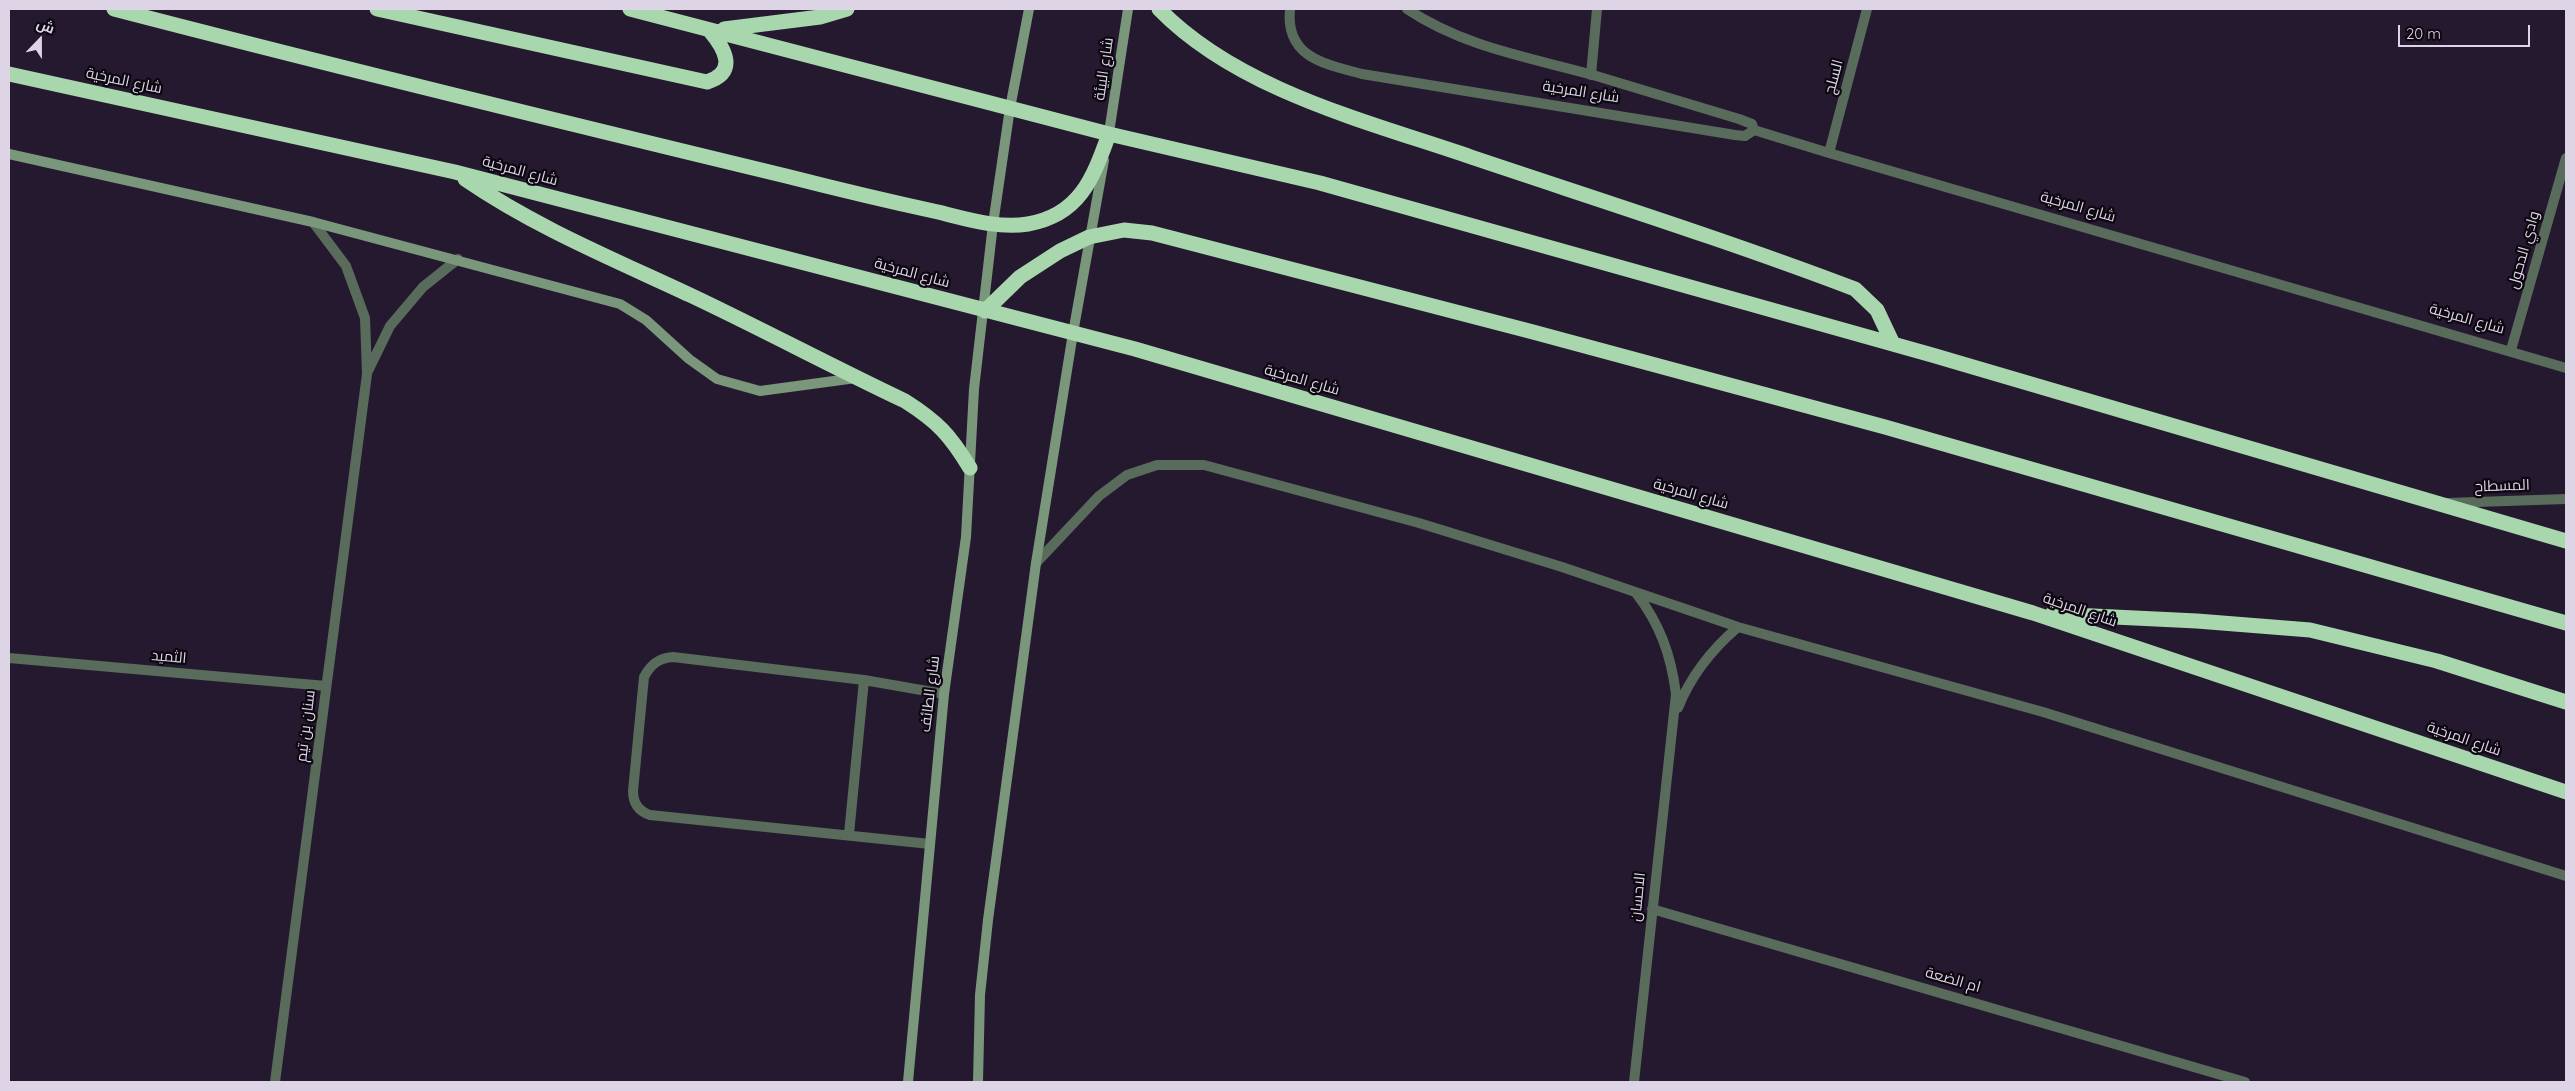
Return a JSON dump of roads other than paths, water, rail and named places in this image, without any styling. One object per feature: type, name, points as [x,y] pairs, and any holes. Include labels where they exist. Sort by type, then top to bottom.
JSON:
[{"type":"highway","points":[[114,9],[386,79],[898,204],[993,224],[1026,224],[1047,219],[1063,211],[1077,200],[1087,187],[1094,175],[1109,134]]},
{"type":"highway","points":[[377,9],[707,82],[717,79],[724,71],[726,61],[721,44],[710,31]]},
{"type":"highway","points":[[630,9],[1109,134],[1320,183],[1893,344],[2566,541]]},
{"type":"highway","points":[[710,31],[820,17],[847,9]]},
{"type":"highway","points":[[1159,9],[1194,41],[1229,62],[1318,105],[1855,288],[1877,310],[1893,344]]},
{"type":"highway","name":"شارع المرخية","points":[[9,74],[455,172],[1073,333],[2033,613],[2566,792]]},
{"type":"highway","points":[[455,172],[501,204],[538,224],[691,296],[905,401],[927,415],[947,432],[970,468]]},
{"type":"highway","points":[[984,311],[1020,277],[1039,264],[1089,237],[1124,230],[1152,233],[1524,329],[1894,430],[2566,623]]},
{"type":"highway","points":[[2033,613],[2197,621],[2310,630],[2436,661],[2566,702]]},
{"type":"street","points":[[1010,108],[1029,9]]},
{"type":"street","name":"شارع البيئة","points":[[1073,333],[1109,134],[1128,9]]},
{"type":"street","name":"شارع المرخية","points":[[1290,9],[1292,32],[1297,46],[1307,55],[1330,66],[1362,74],[1735,135],[1745,136],[1754,130]]},
{"type":"street","name":"شارع المرخية","points":[[1407,9],[1427,22],[1478,44],[1592,75],[1748,122],[1752,124],[1754,130]]},
{"type":"street","points":[[1592,75],[1597,9]]},
{"type":"street","name":"السلج","points":[[1829,153],[1867,9]]},
{"type":"street","name":"شارع الطائف","points":[[908,1082],[944,694],[966,538],[974,389],[993,224],[1010,108]]},
{"type":"street","name":"شارع المرخية","points":[[1754,130],[2511,350],[2566,368]]},
{"type":"street","points":[[9,154],[313,222],[458,259],[620,304],[646,320],[689,359],[717,379],[760,391],[856,378]]},
{"type":"street","name":"وادي الدحول","points":[[2511,350],[2566,158]]},
{"type":"street","name":"سنان بن تيم","points":[[275,1082],[367,374],[364,318],[346,266],[313,222]]},
{"type":"street","name":"سنان بن تيم","points":[[367,374],[390,326],[423,287],[458,259]]},
{"type":"street","points":[[978,1082],[980,995],[988,920],[1036,563],[1073,333]]},
{"type":"street","points":[[1036,563],[1099,496],[1128,475],[1157,465],[1204,465],[1419,523],[1562,567],[1738,627],[2043,712],[2566,876]]},
{"type":"street","name":"المسطاح","points":[[2438,504],[2566,499]]},
{"type":"street","name":"الاحسان","points":[[1634,1082],[1676,694],[1668,650],[1660,629],[1636,593]]},
{"type":"street","name":"الاحسان","points":[[1674,716],[1686,688],[1706,658],[1738,627]]},
{"type":"street","name":"الثميد","points":[[9,658],[326,686]]},
{"type":"street","points":[[930,844],[849,834],[650,815],[638,809],[633,791],[644,677],[649,668],[664,658],[682,658],[864,680],[944,694]]},
{"type":"street","points":[[849,834],[864,680]]},
{"type":"street","name":"ام الضعة","points":[[1652,909],[2245,1082]]}]
